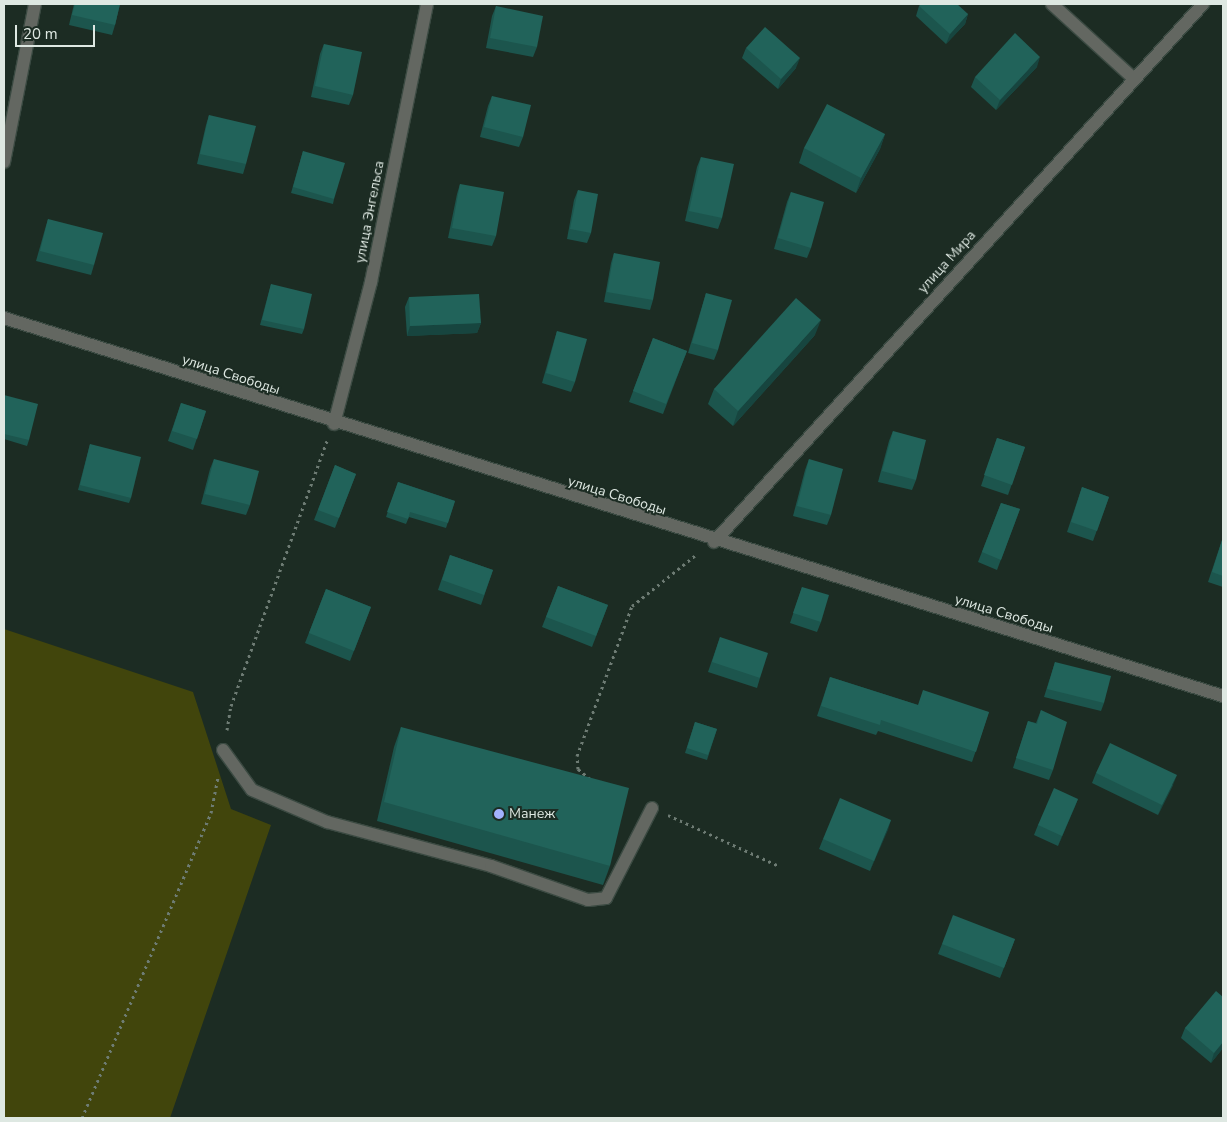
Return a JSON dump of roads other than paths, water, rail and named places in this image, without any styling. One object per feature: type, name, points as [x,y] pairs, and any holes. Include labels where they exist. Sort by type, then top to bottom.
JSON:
[{"type":"street","points":[[4,162],[35,4]]},
{"type":"street","name":"улица Энгельса","points":[[334,424],[371,282],[427,4]]},
{"type":"street","points":[[1052,4],[1134,79]]},
{"type":"street","name":"улица Мира","points":[[714,542],[1204,4]]},
{"type":"street","name":"улица Свободы","points":[[4,318],[334,424],[714,542],[1223,696]]},
{"type":"street","points":[[223,750],[252,790],[327,822],[491,866],[588,900],[606,898],[652,808]]},
{"type":"place","name":"Манеж","points":[[499,814]]}]
